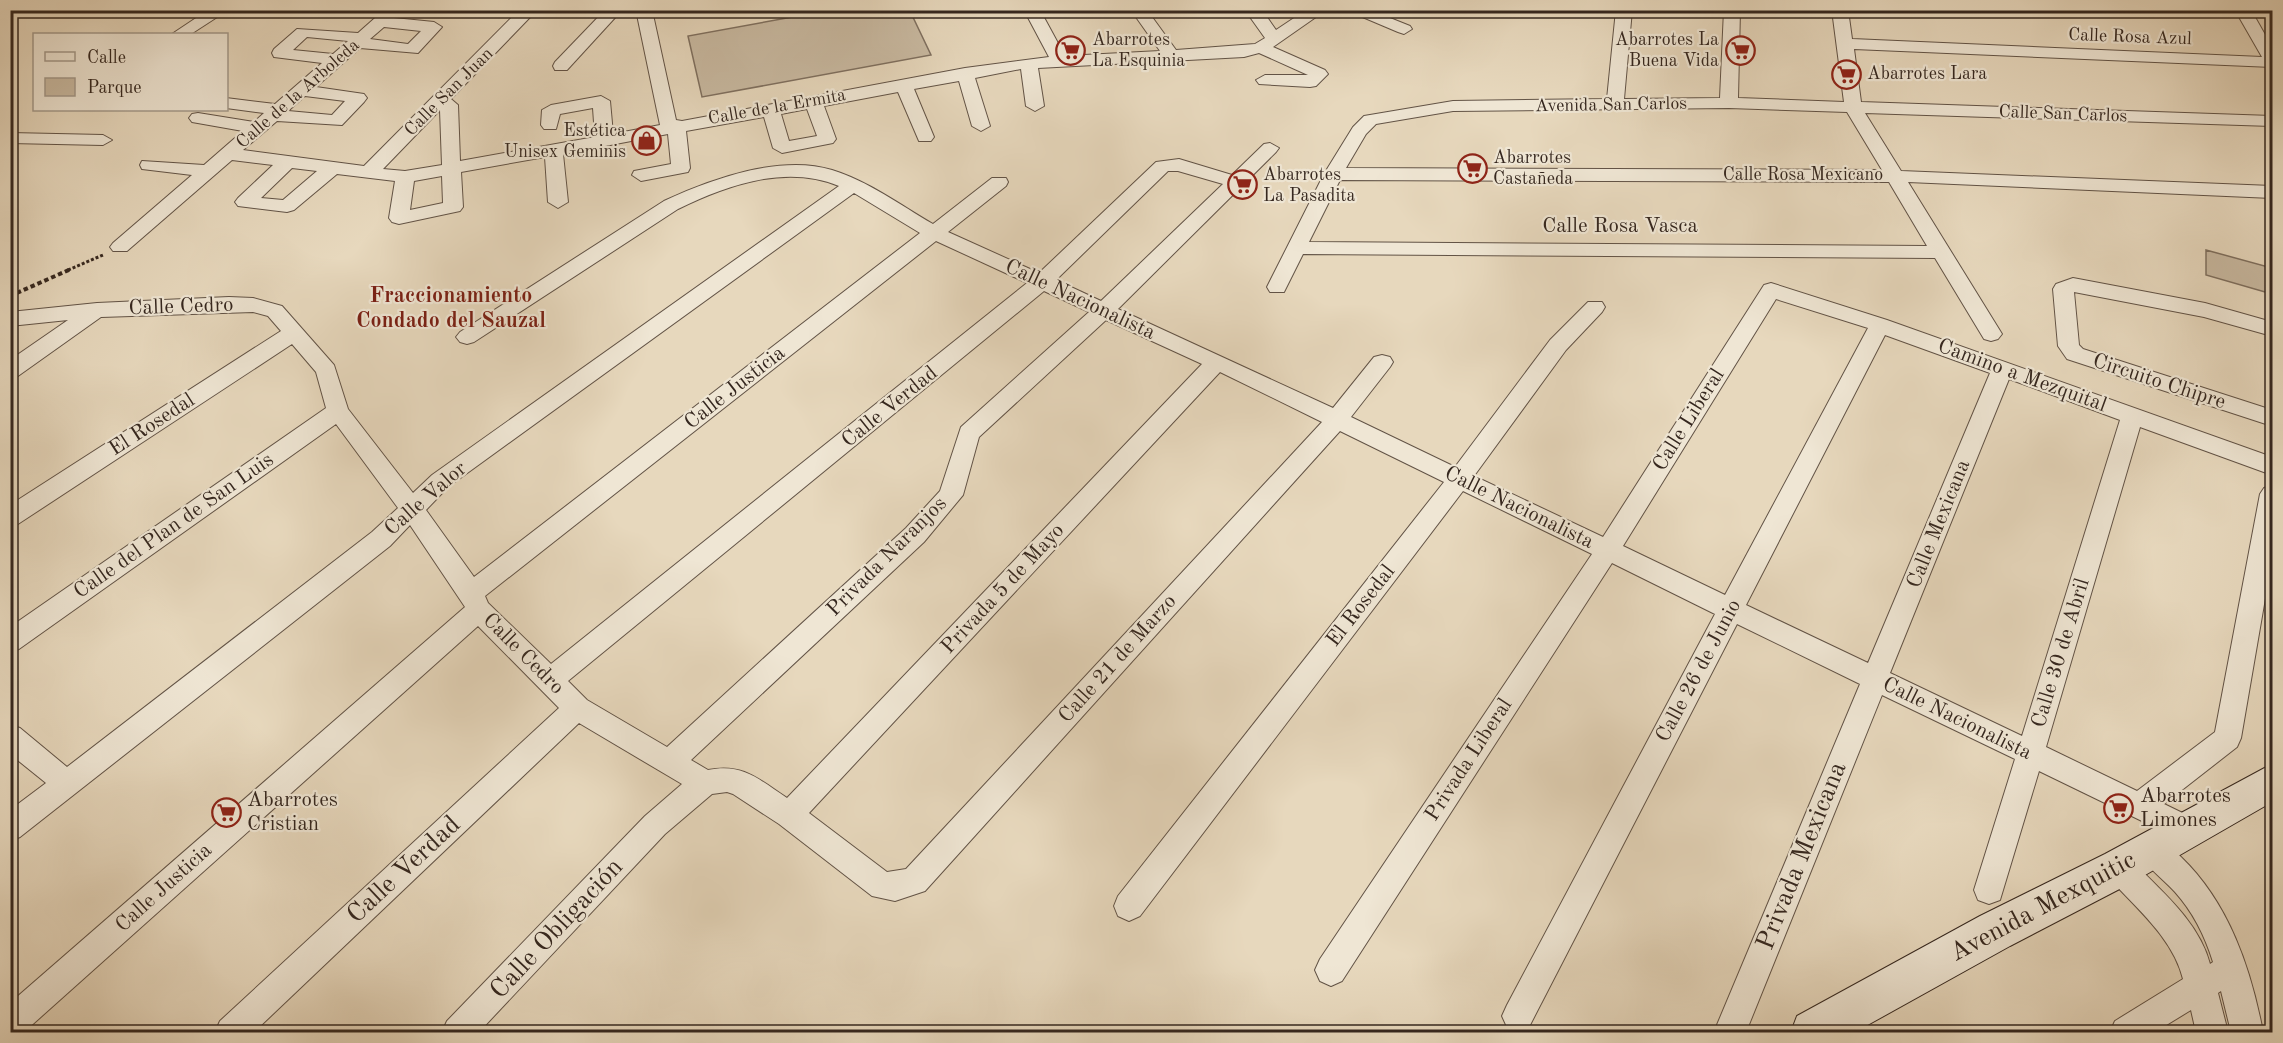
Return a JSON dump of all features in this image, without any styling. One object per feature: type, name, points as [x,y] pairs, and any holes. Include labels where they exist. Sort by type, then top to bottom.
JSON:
[{"type":"main road","name":"Avenida Mexquitic","points":[[1813,1032],[1995,931],[2136,859],[2272,782]]},
{"type":"street","points":[[182,33],[220,10]]},
{"type":"street","name":"Calle San Juan","points":[[369,173],[529,10]]},
{"type":"street","points":[[561,66],[614,10]]},
{"type":"street","points":[[641,175],[681,168],[644,10]]},
{"type":"street","points":[[1032,10],[1059,60]]},
{"type":"street","points":[[1139,10],[1171,56]]},
{"type":"street","points":[[1253,10],[1268,44],[1319,74],[1310,82],[1265,80]]},
{"type":"street","name":"Calle de la Ermita","points":[[229,154],[405,177],[672,126],[1029,63],[1171,56],[1268,44],[1318,10]]},
{"type":"street","points":[[1354,10],[1404,29]]},
{"type":"street","points":[[1615,106],[1624,10]]},
{"type":"street","points":[[1729,103],[1732,10]]},
{"type":"street","points":[[1840,10],[1853,107],[1991,334]]},
{"type":"street","points":[[2243,10],[2272,61]]},
{"type":"street","points":[[337,60],[279,53],[303,32],[412,49],[434,27],[388,16]]},
{"type":"street","name":"Calle de la Arboleda","points":[[120,247],[388,16]]},
{"type":"street","name":"Calle Rosa Azul","points":[[1843,44],[2272,61]]},
{"type":"street","points":[[1029,63],[1035,106]]},
{"type":"street","points":[[965,73],[981,126]]},
{"type":"street","points":[[903,84],[925,137]]},
{"type":"street","points":[[228,103],[336,121],[358,98],[302,90]]},
{"type":"street","points":[[405,177],[399,218],[453,207],[449,105],[442,101]]},
{"type":"street","points":[[550,125],[551,110],[601,101],[604,139]]},
{"type":"street","points":[[771,109],[782,148],[827,139],[813,101]]},
{"type":"street","name":"Avenida San Carlos","points":[[1333,174],[1359,131],[1370,120],[1453,106],[1729,103],[1853,107]]},
{"type":"street","name":"Calle San Carlos","points":[[1853,107],[2272,122]]},
{"type":"street","points":[[208,111],[198,118],[258,128]]},
{"type":"street","points":[[401,141],[449,134]]},
{"type":"street","points":[[10,138],[103,140]]},
{"type":"street","name":"Privada Naranjos","points":[[670,762],[915,535],[951,495],[969,433],[1102,312],[1270,148]]},
{"type":"street","points":[[554,150],[558,201]]},
{"type":"street","points":[[286,163],[245,202],[287,206],[332,168]]},
{"type":"street","points":[[149,165],[208,171]]},
{"type":"street","name":"Calle Verdad","points":[[549,681],[1042,282],[1163,166],[1179,165],[1234,181]]},
{"type":"street","name":"Calle Nacionalista","points":[[467,337],[672,205],[698,192],[737,179],[783,171],[826,174],[853,185],[934,233],[1102,312],[1217,362],[2187,829]]},
{"type":"street","points":[[1277,287],[1333,174]]},
{"type":"street","name":"Calle Rosa Mexicano","points":[[1333,174],[1895,176],[2271,194]]},
{"type":"street","name":"Calle Justicia","points":[[10,1024],[475,601],[999,182]]},
{"type":"street","name":"Calle Valor","points":[[10,828],[381,539],[440,482],[853,185]]},
{"type":"street","name":"Calle Rosa Vasca","points":[[1297,248],[1943,252]]},
{"type":"street","name":"Circuito Chipre","points":[[2272,330],[2205,310],[2073,285],[2063,289],[2069,346],[2075,354],[2272,418]]},
{"type":"street","name":"Camino a Mezquital","points":[[1771,290],[1880,325],[2272,466]]},
{"type":"street","name":"Calle Liberal","points":[[1607,551],[1771,290]]},
{"type":"street","name":"Calle Cedro","points":[[10,319],[96,310],[253,305],[274,311],[326,370],[338,411],[411,509],[475,601],[577,708],[705,783]]},
{"type":"street","name":"El Rosedal","points":[[1129,906],[1459,478],[1558,345],[1595,307]]},
{"type":"street","points":[[10,371],[96,310]]},
{"type":"street","name":"Calle 26 de Junio","points":[[1518,1016],[1880,325]]},
{"type":"street","name":"El Rosedal","points":[[10,517],[293,333]]},
{"type":"street","name":"Privada 5 de Mayo","points":[[789,815],[1217,362]]},
{"type":"street","name":"Calle 21 de Marzo","points":[[789,815],[882,886],[895,887],[915,881],[1336,421],[1382,362]]},
{"type":"street","name":"Calle Mexicana","points":[[1875,679],[2002,369]]},
{"type":"street","name":"Calle del Plan de San Luis","points":[[10,641],[338,411]]},
{"type":"street","name":"Calle 30 de Abril","points":[[1989,890],[2132,416]]},
{"type":"street","points":[[2139,806],[2227,738],[2272,494]]},
{"type":"street","name":"Privada Liberal","points":[[1331,970],[1607,551]]},
{"type":"street","name":"Privada Mexicana","points":[[1730,1032],[1875,679]]},
{"type":"street","name":"Calle Verdad","points":[[231,1032],[577,708]]},
{"type":"street","points":[[10,737],[67,784]]},
{"type":"street","points":[[705,783],[727,779],[742,784],[789,815]]},
{"type":"street","name":"Calle Obligación","points":[[458,1032],[655,825],[705,783]]},
{"type":"street","points":[[2136,859],[2193,891],[2219,935],[2230,965],[2247,1032]]},
{"type":"street","points":[[2136,859],[2193,958],[2212,1032]]},
{"type":"street","points":[[2126,1032],[2202,987],[2230,965]]},
{"type":"path","points":[[10,296],[120,247]]},
{"type":"green space","points":[[831,10],[910,11],[931,55],[702,97],[688,36]]},
{"type":"green space","points":[[2206,250],[2272,268],[2272,294],[2206,275]]},
{"type":"place","name":"Abarrotes La Esquinia","points":[[1071,50]]},
{"type":"place","name":"Abarrotes La Buena Vida","points":[[1740,50]]},
{"type":"place","name":"Abarrotes Lara","points":[[1846,74]]},
{"type":"place","name":"Estética Unisex Geminis","points":[[647,141]]},
{"type":"place","name":"Abarrotes Castañeda","points":[[1472,168]]},
{"type":"place","name":"Abarrotes La Pasadita","points":[[1242,185]]},
{"type":"place","name":"Abarrotes Limones","points":[[2119,808]]},
{"type":"place","name":"Abarrotes Cristian","points":[[226,812]]},
{"type":"district","name":"Fraccionamiento Condado del Sauzal","points":[[451,308]]}]
